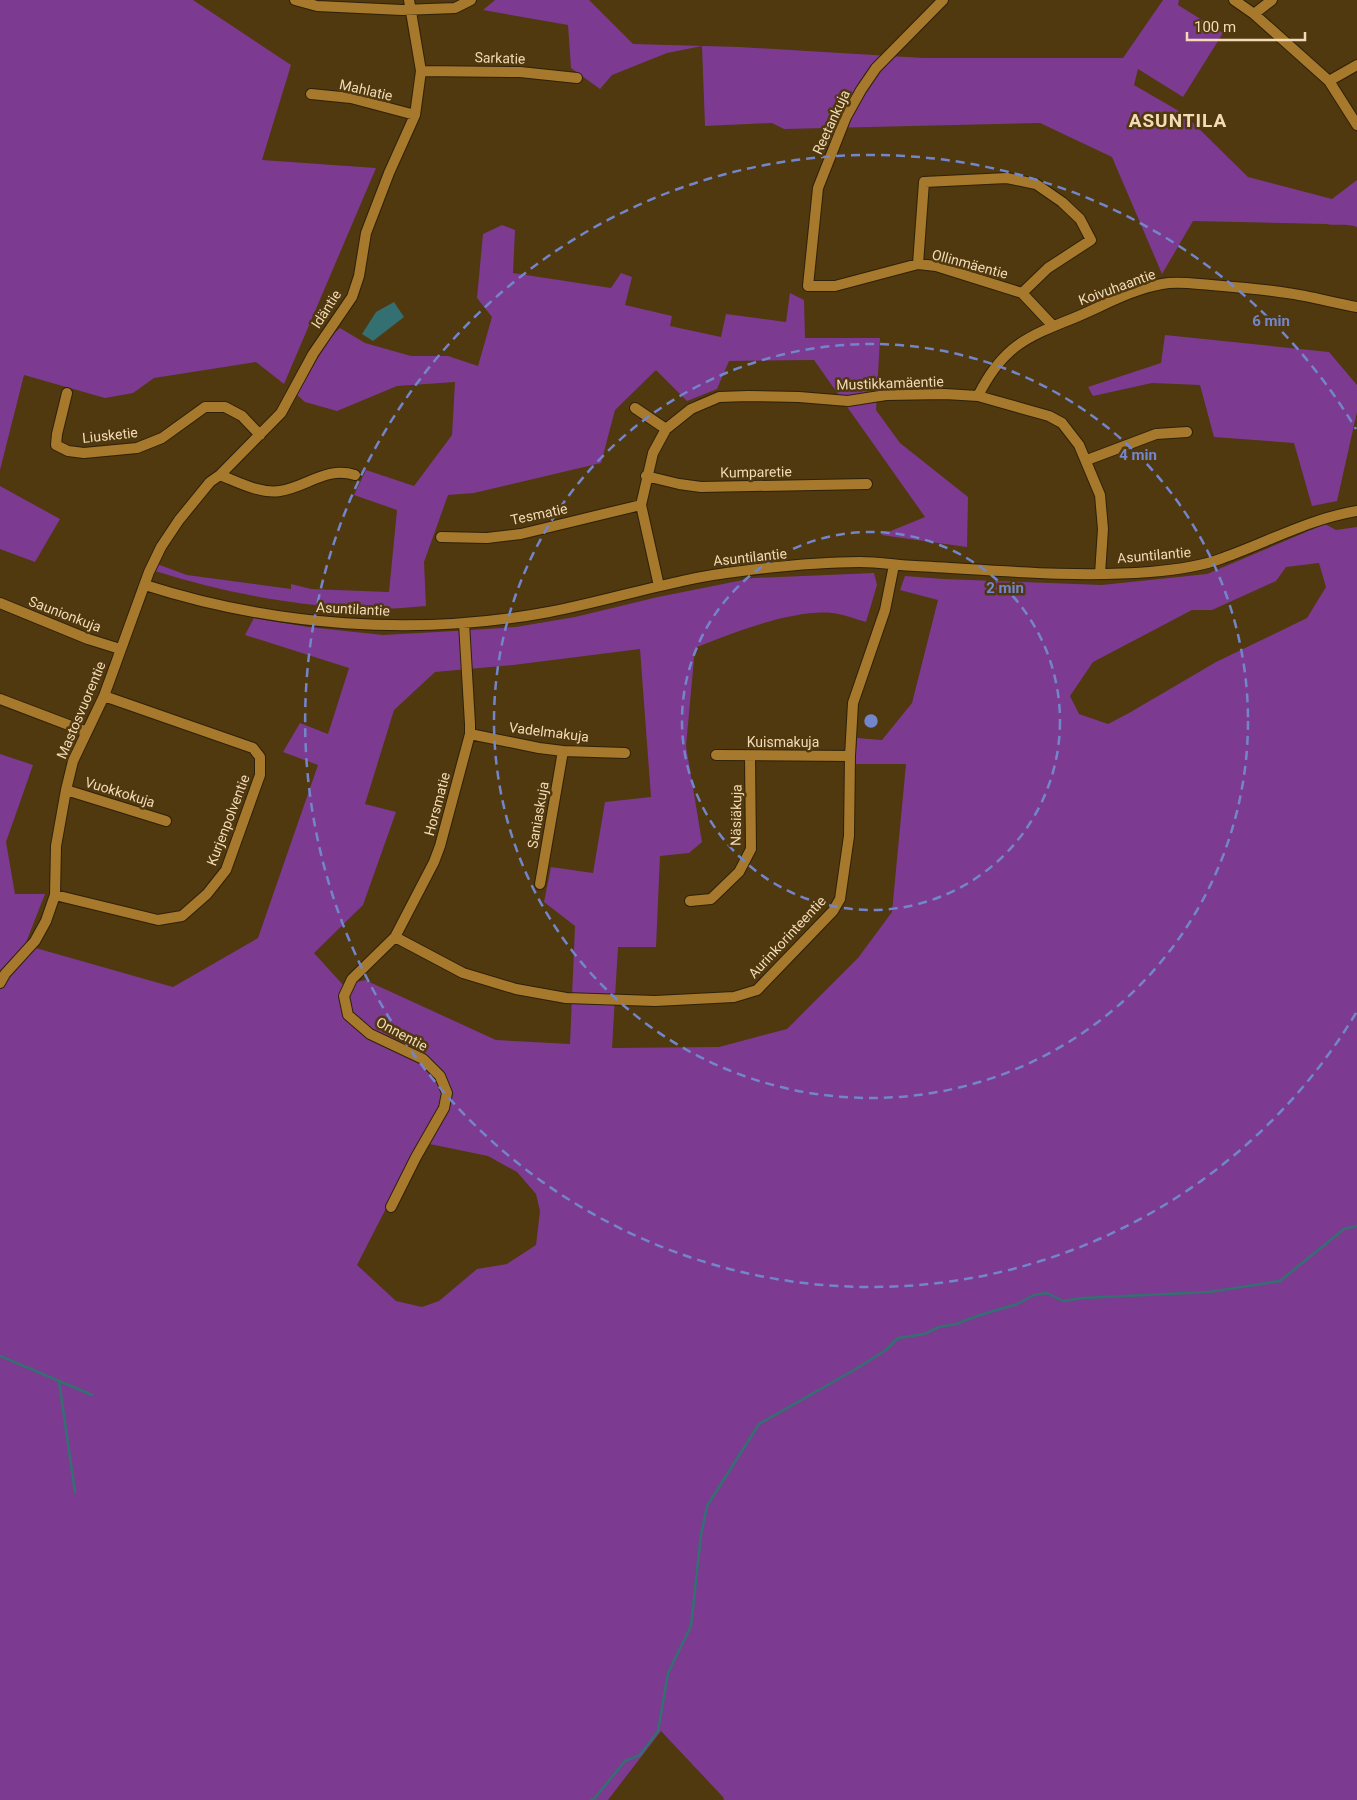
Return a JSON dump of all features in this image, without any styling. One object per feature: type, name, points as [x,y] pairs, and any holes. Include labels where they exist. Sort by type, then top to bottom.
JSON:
[{"type":"street","points":[[295,0],[317,6],[410,5],[455,8],[471,0]]},
{"type":"street","name":"Reetankuja","points":[[808,286],[818,188],[846,117],[876,68],[943,0]]},
{"type":"street","points":[[1234,0],[1254,14],[1329,81],[1357,125]]},
{"type":"street","points":[[1254,14],[1272,0]]},
{"type":"street","name":"Idäntie","points":[[145,584],[161,547],[210,482],[220,475],[281,414],[313,354],[352,297],[359,276],[366,233],[389,173],[415,115],[421,71],[410,5]]},
{"type":"street","points":[[1329,81],[1357,65]]},
{"type":"street","name":"Sarkatie","points":[[421,71],[520,72],[577,78]]},
{"type":"street","name":"Mahlatie","points":[[311,94],[351,98],[415,115]]},
{"type":"street","points":[[918,264],[924,182],[1006,178],[1036,184],[1062,202],[1080,219],[1091,240],[1048,268],[1022,293]]},
{"type":"street","name":"Ollinmäentie","points":[[808,286],[835,286],[918,264],[958,272],[1022,293],[1053,326]]},
{"type":"street","name":"Koivuhaantie","points":[[978,396],[990,374],[1010,350],[1031,336],[1153,286],[1177,282],[1288,293],[1357,307]]},
{"type":"street","name":"Liusketie","points":[[67,393],[56,445],[68,451],[84,453],[137,448],[162,438],[205,407],[225,406],[242,416],[260,435]]},
{"type":"street","name":"Mustikkamäentie","points":[[659,586],[641,505],[646,476],[653,453],[666,429],[691,409],[719,397],[799,397],[848,401],[886,395],[922,393],[978,396],[1049,416],[1062,423],[1079,445],[1087,460],[1100,495],[1103,529],[1100,574]]},
{"type":"street","points":[[635,408],[666,429]]},
{"type":"street","points":[[1087,460],[1156,434],[1187,432]]},
{"type":"street","points":[[220,475],[269,492],[281,491],[335,472],[346,472],[356,475]]},
{"type":"street","name":"Kumparetie","points":[[646,476],[701,487],[867,484]]},
{"type":"street","name":"Tesmatie","points":[[441,536],[487,538],[521,534],[641,505]]},
{"type":"street","name":"Asuntilantie","points":[[145,584],[203,600],[294,619],[352,624],[464,623],[549,612],[699,577],[741,571],[858,562],[1063,575],[1150,572],[1192,567],[1222,559],[1298,527],[1357,511]]},
{"type":"street","name":"Aurinkorinteentie","points":[[395,937],[463,973],[516,989],[566,998],[655,1001],[734,997],[757,990],[833,910],[840,899],[849,836],[853,702],[885,610],[894,565]]},
{"type":"street","name":"Mastosvuorentie","points":[[2,976],[35,941],[46,921],[55,895],[56,846],[73,762],[104,696],[145,584]]},
{"type":"street","name":"Saunionkuja","points":[[0,604],[88,639],[120,649]]},
{"type":"street","name":"Horsmatie","points":[[361,969],[395,937],[434,862],[440,846],[470,734],[464,623]]},
{"type":"street","name":"Kurjenpolventie","points":[[55,895],[158,920],[182,916],[208,894],[226,870],[260,776],[260,757],[253,748],[104,696]]},
{"type":"street","points":[[0,699],[87,732]]},
{"type":"street","name":"Vadelmakuja","points":[[470,734],[563,751],[625,753]]},
{"type":"street","name":"Saniaskuja","points":[[540,884],[563,751]]},
{"type":"street","name":"Kuismakuja","points":[[716,755],[850,756]]},
{"type":"street","name":"Näsiäkuja","points":[[690,901],[711,900],[739,872],[751,849],[750,756]]},
{"type":"street","name":"Vuokkokuja","points":[[66,790],[166,821]]},
{"type":"street","name":"Onnentie","points":[[361,969],[352,979],[344,996],[348,1015],[370,1034],[423,1059],[440,1076],[447,1094],[444,1108],[416,1157],[391,1207]]},
{"type":"shaded area","points":[[0,0],[193,0],[291,65],[262,160],[376,168],[284,384],[256,362],[154,378],[133,393],[105,398],[24,375],[0,470]]},
{"type":"shaded area","points":[[495,0],[589,0],[633,44],[740,47],[923,58],[1123,58],[1163,0],[1179,0],[1178,5],[1223,33],[1183,97],[1138,69],[1134,85],[1184,114],[1248,177],[1332,199],[1357,180],[1357,227],[1326,224],[1193,221],[1162,274],[1112,157],[1040,123],[784,129],[772,123],[705,126],[702,46],[667,53],[612,75],[600,89],[571,68],[568,25],[483,10]]},
{"type":"shaded area","points":[[502,225],[515,230],[513,273],[611,288],[621,273],[632,277],[625,305],[672,316],[670,326],[721,337],[726,314],[786,322],[790,293],[804,300],[805,338],[880,338],[876,410],[900,443],[968,497],[967,547],[881,535],[925,517],[814,360],[729,361],[717,389],[687,401],[656,370],[615,410],[601,463],[474,493],[448,495],[424,562],[426,606],[377,609],[292,602],[237,593],[155,571],[157,564],[187,575],[291,589],[291,584],[311,589],[389,592],[397,510],[354,495],[366,470],[414,486],[452,435],[455,382],[397,386],[337,411],[305,402],[297,395],[330,337],[340,328],[365,343],[411,356],[448,356],[478,366],[492,317],[477,298],[483,234]]},
{"type":"shaded area","points":[[1165,335],[1329,352],[1357,385],[1357,412],[1337,501],[1312,506],[1294,443],[1214,437],[1200,385],[1152,383],[1093,396],[1088,387],[1161,363]]},
{"type":"shaded area","points":[[0,486],[60,519],[35,562],[0,549]]},
{"type":"shaded area","points":[[1325,524],[1336,530],[1357,527],[1357,1800],[724,1800],[661,1731],[608,1800],[0,1800],[0,754],[33,765],[6,842],[15,894],[45,894],[25,945],[173,987],[258,938],[318,765],[283,752],[300,723],[328,734],[349,668],[245,635],[254,618],[308,627],[383,635],[516,627],[575,617],[658,597],[753,578],[874,573],[877,585],[866,622],[832,613],[800,615],[763,623],[695,648],[686,746],[702,842],[689,853],[660,856],[656,947],[618,947],[612,1048],[719,1047],[787,1029],[858,958],[892,912],[906,764],[855,764],[857,738],[882,740],[912,703],[938,600],[900,590],[905,576],[1102,585],[1207,574]],"holes":[[[1319,563],[1326,587],[1307,618],[1216,662],[1108,724],[1079,714],[1070,696],[1093,662],[1192,610],[1212,610],[1276,581],[1286,567]],[[640,649],[651,797],[605,802],[593,873],[551,867],[544,902],[575,926],[570,1044],[496,1040],[365,980],[343,985],[314,953],[363,905],[396,812],[365,804],[394,710],[435,672],[513,665]],[[420,1142],[488,1156],[517,1172],[536,1194],[540,1211],[536,1245],[507,1264],[477,1269],[439,1301],[422,1307],[396,1301],[357,1265]]]},
{"type":"water","points":[[394,302],[404,317],[373,341],[362,334],[376,312]]},
{"type":"waterway","points":[[591,1800],[594,1799],[625,1761],[640,1755],[658,1731],[668,1673],[691,1626],[701,1535],[707,1506],[759,1424],[854,1370],[886,1350],[898,1338],[924,1334],[939,1327],[956,1324],[1017,1304],[1034,1295],[1047,1293],[1063,1301],[1083,1298],[1209,1292],[1280,1281],[1344,1229],[1357,1226]]},
{"type":"waterway","points":[[0,1356],[92,1395]]},
{"type":"waterway","points":[[59,1381],[75,1492]]},
{"type":"district","name":"ASUNTILA","points":[[1178,120]]}]
